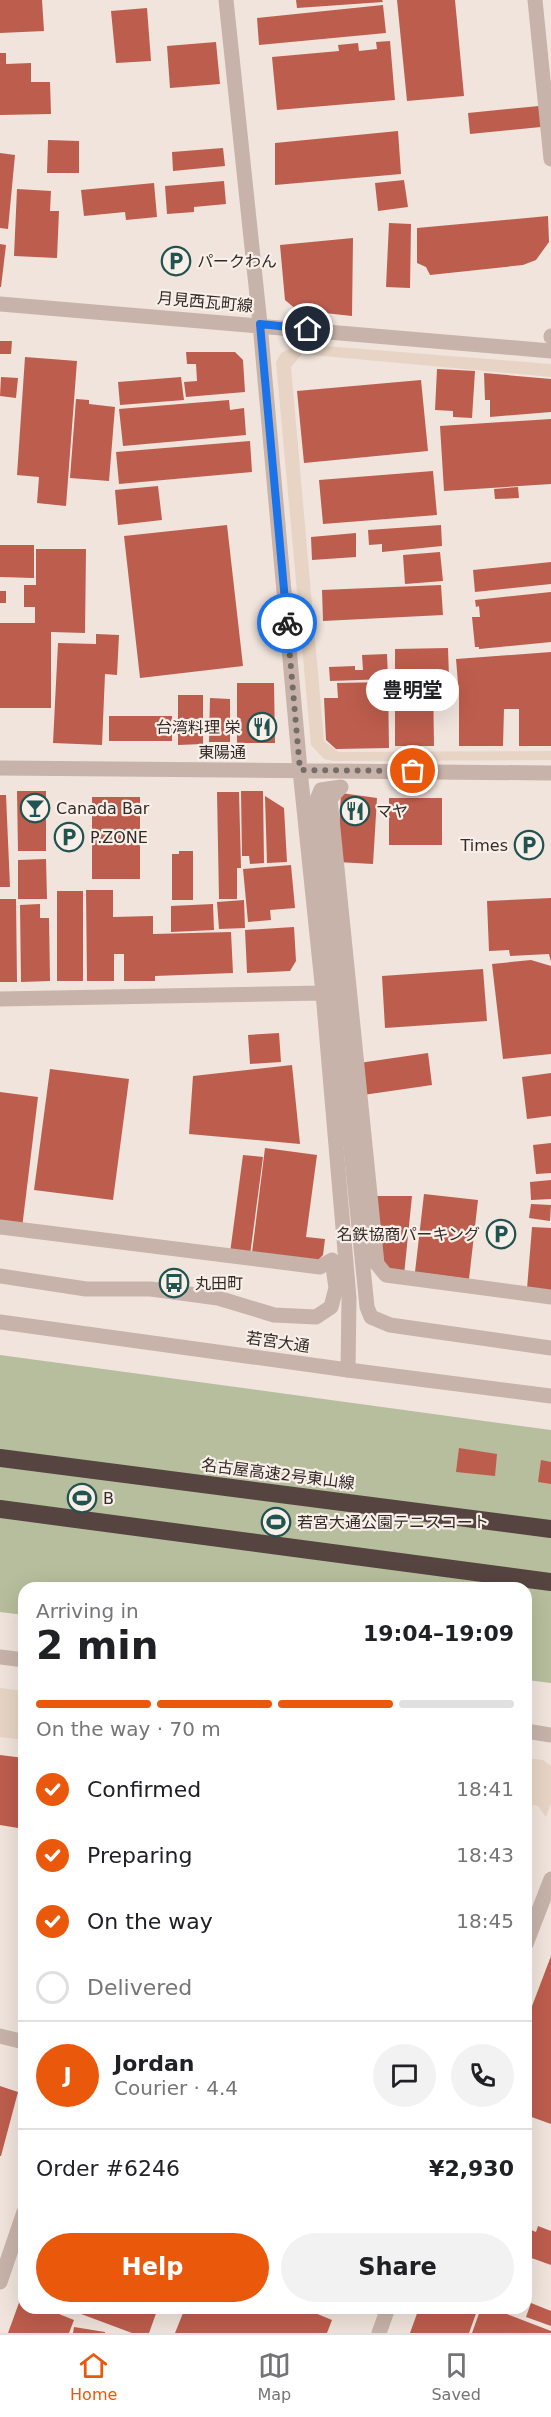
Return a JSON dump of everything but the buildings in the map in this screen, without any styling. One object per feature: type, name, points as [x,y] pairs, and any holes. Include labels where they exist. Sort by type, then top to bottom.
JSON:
[{"type":"highway","name":"名古屋高速2号東山線","points":[[0,1458],[551,1529]]},
{"type":"highway","points":[[0,1509],[551,1582]]},
{"type":"street","points":[[226,0],[260,324],[300,770],[324,993],[349,1298],[348,1370]]},
{"type":"street","points":[[535,0],[551,159]]},
{"type":"street","name":"月見西瓦町線","points":[[0,304],[260,324],[551,351]]},
{"type":"street","name":"東陽通","points":[[0,768],[551,773]]},
{"type":"street","points":[[551,1297],[386,1275],[377,1264],[330,799],[341,787],[321,790],[316,802],[367,1307],[371,1317],[384,1324],[551,1348]]},
{"type":"street","points":[[0,999],[324,993]]},
{"type":"street","points":[[0,1227],[320,1267],[332,1260],[336,1288],[331,1307],[316,1317],[307,1318],[274,1315],[218,1298],[162,1290],[86,1289],[0,1276]]},
{"type":"street","name":"若宮大通","points":[[0,1322],[551,1396]]},
{"type":"street","points":[[0,1657],[18,1659]]},
{"type":"street","points":[[532,1732],[551,1735]]},
{"type":"street","points":[[532,1928],[551,1879]]},
{"type":"street","points":[[0,2036],[18,2040]]},
{"type":"street","points":[[0,2282],[18,2230]]},
{"type":"street","points":[[379,2333],[386,2314]]},
{"type":"green space","points":[[0,1355],[551,1430],[551,1683],[532,1681],[532,1582],[18,1582],[18,1614],[0,1612]]},
{"type":"shaded area","points":[[300,344],[551,364],[551,377],[302,354],[291,367],[324,741],[338,752],[551,751],[551,760],[333,761],[324,759],[311,745],[276,362],[281,353]]},
{"type":"shaded area","points":[[0,1688],[18,1690],[18,1739],[0,1737]]},
{"type":"shaded area","points":[[532,1759],[543,1760],[551,1766],[551,1803],[546,1817],[538,1806],[532,1805]]},
{"type":"way so far","points":[[287,623],[300,770],[413,771]]},
{"type":"place","name":"パークわん","points":[[176,261]]},
{"type":"place","name":"台湾料理 栄","points":[[262,727]]},
{"type":"place","name":"豊明堂","points":[[413,771]]},
{"type":"place","name":"Canada Bar","points":[[35,808]]},
{"type":"place","name":"マヤ","points":[[355,811]]},
{"type":"place","name":"P.ZONE","points":[[69,837]]},
{"type":"place","name":"Times","points":[[529,845]]},
{"type":"place","name":"名鉄協商パーキング","points":[[501,1234]]},
{"type":"place","name":"丸田町","points":[[174,1283]]},
{"type":"place","name":"B","points":[[82,1498]]},
{"type":"place","name":"若宮大通公園テニスコート","points":[[276,1522]]},
{"type":"route","points":[[287,623],[260,324],[308,329]]}]
